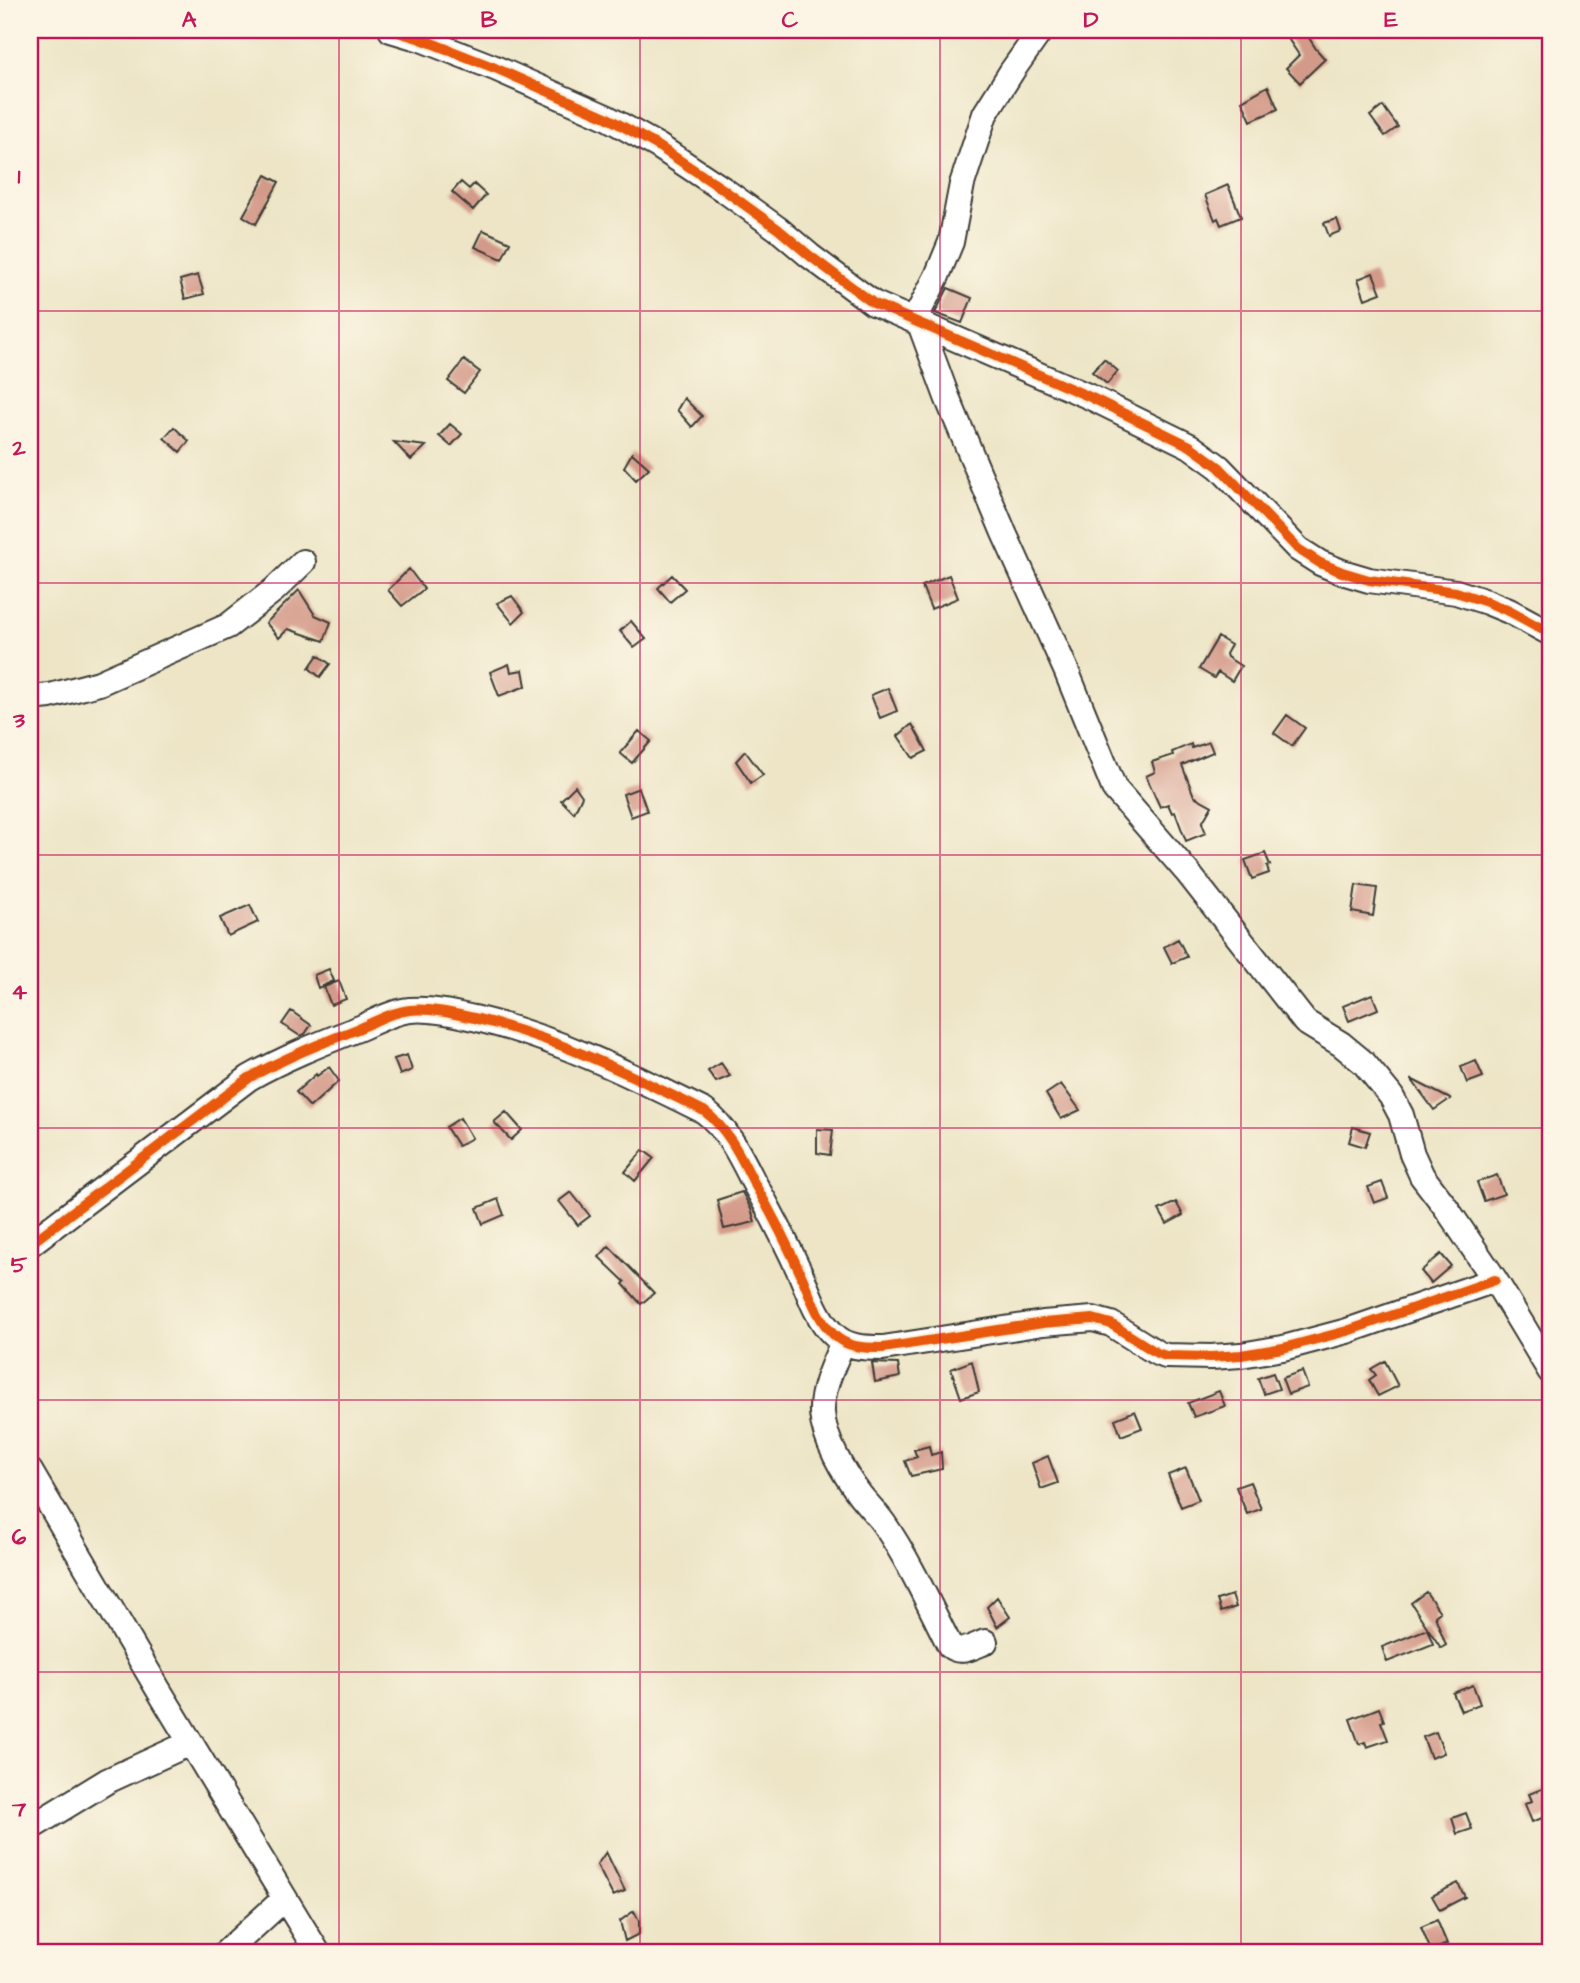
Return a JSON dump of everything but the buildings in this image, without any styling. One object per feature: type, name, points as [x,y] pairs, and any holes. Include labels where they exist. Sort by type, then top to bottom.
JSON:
[{"type":"street","points":[[391,30],[550,91],[606,117],[658,146],[778,229],[810,257],[873,303],[1090,397],[1190,446],[1219,467],[1298,549],[1320,563],[1369,580],[1456,592],[1509,611],[1550,633]]},
{"type":"street","points":[[1041,30],[985,114],[962,184],[951,242],[917,322],[1114,788],[1188,873],[1305,1022],[1341,1044],[1377,1077],[1401,1115],[1412,1154],[1422,1176],[1495,1280],[1550,1371]]},
{"type":"street","points":[[30,698],[50,696],[99,683],[228,626],[274,590],[303,562]]},
{"type":"street","points":[[30,1244],[248,1078],[387,1016],[408,1010],[426,1010],[454,1013],[497,1024],[591,1058],[650,1084],[715,1119],[736,1149],[779,1228],[821,1318],[832,1334],[843,1342],[864,1348],[883,1348],[1043,1323],[1093,1319],[1111,1324],[1166,1356],[1211,1357],[1241,1354],[1283,1348],[1347,1331],[1495,1280]]},
{"type":"street","points":[[843,1342],[823,1399],[822,1415],[835,1456],[860,1494],[883,1522],[920,1585],[950,1646],[963,1650],[985,1642]]},
{"type":"street","points":[[30,1471],[190,1743],[318,1953]]},
{"type":"street","points":[[30,1828],[107,1781],[190,1743]]},
{"type":"street","points":[[225,1953],[284,1899]]},
{"type":"cycle path","points":[[391,30],[495,68],[606,117],[658,146],[724,190],[873,303],[1090,397],[1190,446],[1219,467],[1298,549],[1320,563],[1369,580],[1456,592],[1509,611],[1550,633]]},
{"type":"cycle path","points":[[30,1244],[249,1078],[289,1057],[384,1017],[418,1010],[470,1017],[536,1036],[621,1071],[704,1111],[720,1125],[738,1152],[779,1228],[823,1322],[838,1339],[856,1346],[883,1348],[1043,1323],[1093,1319],[1111,1324],[1166,1356],[1241,1355],[1283,1348],[1347,1331],[1495,1280]]}]
